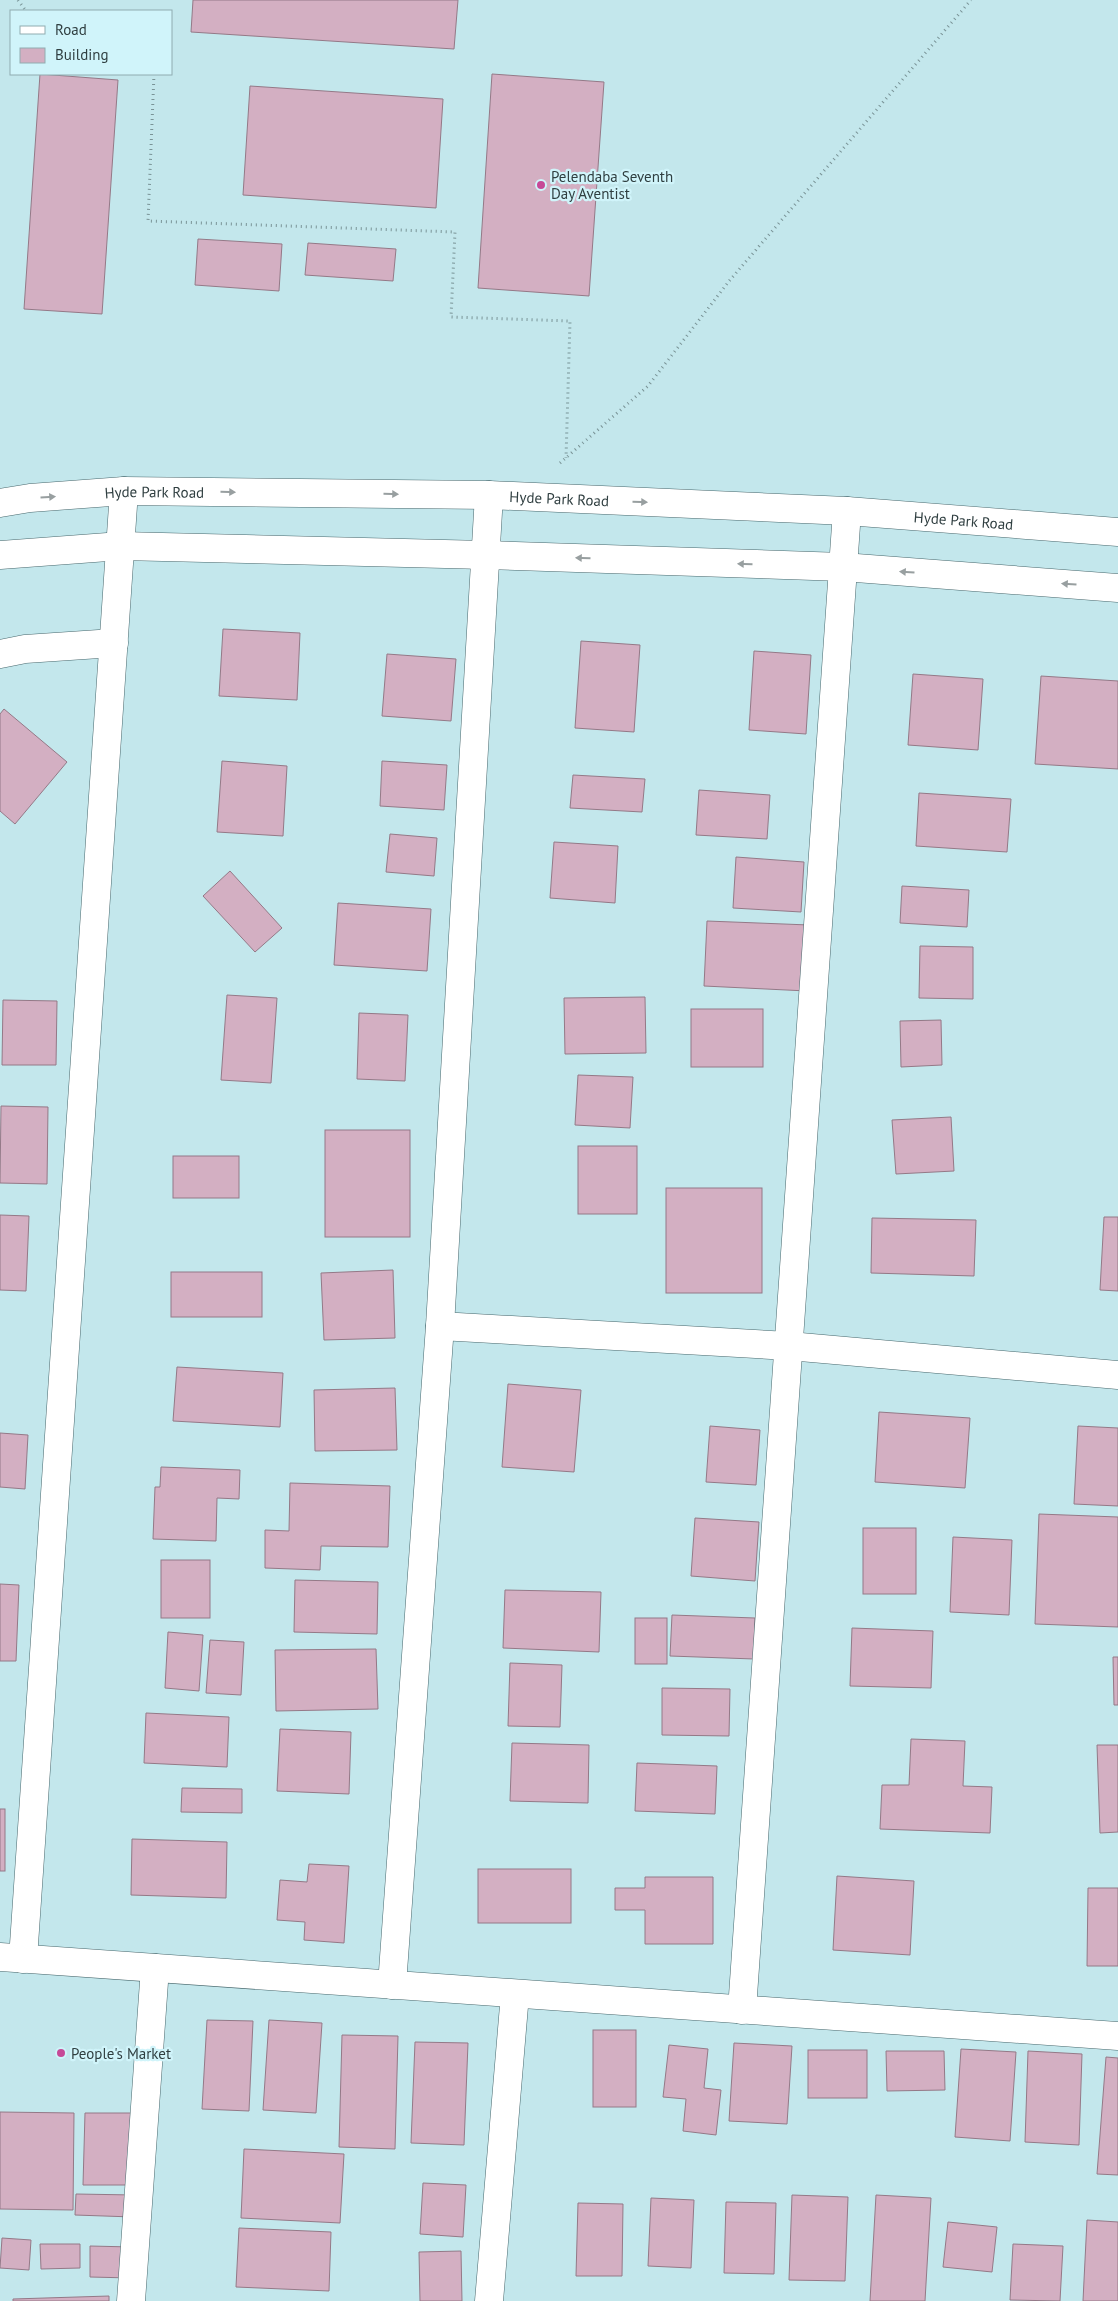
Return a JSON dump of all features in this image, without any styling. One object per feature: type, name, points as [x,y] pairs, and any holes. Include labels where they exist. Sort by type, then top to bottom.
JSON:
[{"type":"street","name":"Hyde Park Road","points":[[0,503],[30,498],[124,491],[489,495],[847,511],[1118,532]]},
{"type":"street","points":[[124,491],[114,643],[12,1958],[1118,2036]]},
{"type":"street","points":[[392,1985],[440,1326],[489,495]]},
{"type":"street","points":[[742,2010],[847,511]]},
{"type":"street","points":[[0,555],[121,546],[484,555],[843,568],[1118,588]]},
{"type":"street","points":[[0,654],[25,649],[114,643]]},
{"type":"street","points":[[440,1326],[789,1346],[1118,1375]]},
{"type":"street","points":[[132,2301],[155,1968]]},
{"type":"street","points":[[489,2301],[515,1994]]},
{"type":"path","points":[[523,497],[648,386],[730,280],[971,0]]},
{"type":"path","points":[[154,75],[148,221],[455,232],[451,317],[570,321],[566,458]]},
{"type":"building","points":[[193,0],[458,0],[454,49],[191,32]]},
{"type":"building","name":"Pelendaba Seventh Day Aventist","points":[[492,74],[604,82],[589,296],[478,288]]},
{"type":"building","points":[[40,75],[118,80],[102,314],[24,309]]},
{"type":"building","points":[[250,86],[443,99],[436,208],[243,195]]},
{"type":"building","points":[[198,239],[282,244],[279,291],[195,285]]},
{"type":"building","points":[[308,243],[396,249],[393,281],[305,275]]},
{"type":"building","points":[[223,629],[300,633],[297,700],[219,696]]},
{"type":"building","points":[[581,641],[640,645],[634,732],[575,728]]},
{"type":"building","points":[[754,651],[811,655],[806,734],[749,730]]},
{"type":"building","points":[[387,654],[456,659],[451,721],[382,716]]},
{"type":"building","points":[[913,674],[983,679],[978,750],[908,745]]},
{"type":"building","points":[[1041,676],[1118,681],[1118,769],[1035,764]]},
{"type":"building","points":[[4,709],[67,762],[15,824],[0,811],[0,714]]},
{"type":"building","points":[[222,761],[287,766],[283,836],[217,832]]},
{"type":"building","points":[[382,761],[447,765],[444,810],[380,806]]},
{"type":"building","points":[[573,775],[645,779],[642,812],[570,808]]},
{"type":"building","points":[[699,790],[770,795],[767,839],[696,835]]},
{"type":"building","points":[[919,793],[1011,799],[1007,852],[916,846]]},
{"type":"building","points":[[390,834],[437,838],[434,876],[386,872]]},
{"type":"building","points":[[554,842],[618,846],[615,903],[550,898]]},
{"type":"building","points":[[736,857],[804,862],[801,912],[733,908]]},
{"type":"building","points":[[230,871],[282,928],[255,952],[203,896]]},
{"type":"building","points":[[902,886],[969,890],[967,927],[900,923]]},
{"type":"building","points":[[338,903],[431,909],[427,971],[334,965]]},
{"type":"building","points":[[707,921],[809,925],[807,991],[704,986]]},
{"type":"building","points":[[920,946],[973,947],[973,999],[919,998]]},
{"type":"building","points":[[227,995],[277,998],[271,1083],[221,1080]]},
{"type":"building","points":[[645,997],[646,1053],[565,1054],[564,998]]},
{"type":"building","points":[[3,1000],[57,1001],[56,1065],[2,1065]]},
{"type":"building","points":[[691,1009],[763,1009],[763,1067],[691,1067]]},
{"type":"building","points":[[359,1013],[408,1015],[405,1081],[357,1079]]},
{"type":"building","points":[[941,1020],[942,1065],[901,1067],[900,1021]]},
{"type":"building","points":[[578,1075],[633,1077],[630,1128],[575,1125]]},
{"type":"building","points":[[1,1106],[48,1107],[47,1184],[0,1183]]},
{"type":"building","points":[[951,1117],[954,1171],[896,1174],[892,1120]]},
{"type":"building","points":[[325,1130],[410,1130],[410,1237],[325,1237]]},
{"type":"building","points":[[578,1146],[637,1146],[637,1214],[578,1214]]},
{"type":"building","points":[[173,1156],[239,1156],[239,1198],[173,1198]]},
{"type":"building","points":[[666,1188],[762,1188],[762,1293],[666,1293]]},
{"type":"building","points":[[0,1215],[29,1216],[26,1291],[0,1290]]},
{"type":"building","points":[[1104,1217],[1118,1217],[1118,1291],[1100,1290]]},
{"type":"building","points":[[872,1218],[976,1220],[974,1276],[871,1273]]},
{"type":"building","points":[[393,1270],[395,1338],[324,1340],[321,1273]]},
{"type":"building","points":[[171,1272],[262,1272],[262,1317],[171,1317]]},
{"type":"building","points":[[177,1367],[283,1373],[280,1427],[173,1421]]},
{"type":"building","points":[[508,1384],[581,1390],[574,1472],[502,1467]]},
{"type":"building","points":[[395,1388],[397,1450],[315,1451],[314,1390]]},
{"type":"building","points":[[879,1412],[970,1418],[965,1488],[875,1482]]},
{"type":"building","points":[[710,1426],[760,1430],[756,1485],[706,1482]]},
{"type":"building","points":[[1078,1426],[1118,1428],[1118,1506],[1074,1504]]},
{"type":"building","points":[[0,1433],[28,1435],[25,1489],[0,1487]]},
{"type":"building","points":[[161,1467],[240,1470],[239,1499],[217,1498],[216,1541],[153,1539],[155,1487],[160,1487]]},
{"type":"building","points":[[290,1483],[390,1486],[388,1547],[321,1546],[320,1570],[265,1568],[265,1530],[289,1531]]},
{"type":"building","points":[[1039,1514],[1118,1517],[1118,1627],[1035,1624]]},
{"type":"building","points":[[695,1518],[759,1522],[755,1581],[691,1576]]},
{"type":"building","points":[[863,1528],[916,1528],[916,1594],[863,1594]]},
{"type":"building","points":[[953,1537],[1012,1540],[1009,1615],[950,1612]]},
{"type":"building","points":[[161,1560],[210,1560],[210,1618],[161,1618]]},
{"type":"building","points":[[295,1580],[378,1582],[377,1634],[294,1632]]},
{"type":"building","points":[[0,1584],[19,1585],[16,1661],[0,1661]]},
{"type":"building","points":[[505,1590],[601,1592],[599,1652],[503,1648]]},
{"type":"building","points":[[672,1615],[755,1618],[754,1659],[670,1656]]},
{"type":"building","points":[[635,1618],[667,1618],[667,1664],[635,1664]]},
{"type":"building","points":[[852,1628],[933,1631],[931,1688],[850,1686]]},
{"type":"building","points":[[168,1632],[203,1635],[199,1691],[165,1688]]},
{"type":"building","points":[[210,1640],[244,1642],[241,1695],[206,1693]]},
{"type":"building","points":[[376,1649],[378,1709],[276,1711],[275,1650]]},
{"type":"building","points":[[1113,1657],[1118,1657],[1118,1705],[1114,1705]]},
{"type":"building","points":[[510,1663],[562,1665],[560,1727],[508,1726]]},
{"type":"building","points":[[662,1688],[730,1689],[729,1736],[662,1735]]},
{"type":"building","points":[[146,1713],[229,1717],[227,1767],[144,1763]]},
{"type":"building","points":[[280,1729],[351,1732],[349,1794],[277,1791]]},
{"type":"building","points":[[911,1739],[965,1741],[963,1786],[992,1787],[990,1833],[880,1829],[882,1785],[909,1785]]},
{"type":"building","points":[[512,1743],[589,1745],[588,1803],[510,1801]]},
{"type":"building","points":[[1097,1745],[1118,1745],[1118,1832],[1100,1833]]},
{"type":"building","points":[[637,1763],[717,1766],[715,1814],[635,1811]]},
{"type":"building","points":[[182,1788],[242,1789],[242,1813],[181,1812]]},
{"type":"building","points":[[0,1809],[5,1809],[5,1871],[0,1871]]},
{"type":"building","points":[[132,1839],[227,1842],[226,1898],[131,1895]]},
{"type":"building","points":[[309,1864],[349,1866],[344,1943],[304,1940],[305,1922],[277,1920],[280,1880],[307,1882]]},
{"type":"building","points":[[478,1869],[571,1869],[571,1923],[478,1923]]},
{"type":"building","points":[[837,1876],[914,1881],[910,1955],[833,1950]]},
{"type":"building","points":[[645,1877],[713,1877],[713,1944],[645,1944],[645,1910],[615,1910],[615,1888],[645,1888]]},
{"type":"building","points":[[1088,1888],[1118,1888],[1118,1966],[1087,1966]]},
{"type":"building","points":[[207,2020],[253,2021],[249,2111],[202,2109]]},
{"type":"building","points":[[269,2020],[322,2023],[316,2113],[263,2110]]},
{"type":"building","points":[[593,2030],[636,2030],[636,2107],[593,2107]]},
{"type":"building","points":[[342,2035],[398,2036],[395,2149],[339,2147]]},
{"type":"building","points":[[415,2042],[468,2043],[464,2145],[411,2143]]},
{"type":"building","points":[[734,2043],[792,2046],[787,2124],[729,2121]]},
{"type":"building","points":[[669,2045],[708,2049],[704,2088],[721,2090],[716,2135],[683,2131],[686,2099],[663,2097]]},
{"type":"building","points":[[961,2049],[1016,2052],[1010,2141],[955,2137]]},
{"type":"building","points":[[808,2050],[867,2050],[867,2098],[808,2098]]},
{"type":"building","points":[[886,2051],[944,2051],[945,2090],[887,2091]]},
{"type":"building","points":[[1028,2051],[1082,2054],[1079,2145],[1025,2142]]},
{"type":"building","points":[[1106,2057],[1118,2058],[1118,2175],[1097,2174]]},
{"type":"building","points":[[0,2112],[74,2113],[73,2210],[0,2209]]},
{"type":"building","points":[[85,2113],[136,2113],[134,2185],[83,2185]]},
{"type":"building","points":[[244,2149],[344,2154],[340,2223],[241,2218]]},
{"type":"building","points":[[423,2183],[466,2185],[463,2237],[420,2234]]},
{"type":"building","points":[[76,2194],[134,2195],[133,2217],[75,2215]]},
{"type":"building","points":[[792,2195],[848,2197],[845,2281],[789,2280]]},
{"type":"building","points":[[876,2195],[931,2198],[925,2301],[870,2301]]},
{"type":"building","points":[[651,2198],[694,2200],[691,2268],[648,2266]]},
{"type":"building","points":[[726,2202],[776,2203],[774,2274],[724,2273]]},
{"type":"building","points":[[578,2203],[623,2204],[622,2276],[576,2276]]},
{"type":"building","points":[[1087,2220],[1118,2222],[1118,2301],[1083,2301]]},
{"type":"building","points":[[948,2222],[997,2227],[992,2272],[943,2267]]},
{"type":"building","points":[[239,2228],[331,2232],[329,2291],[236,2287]]},
{"type":"building","points":[[2,2238],[31,2240],[29,2270],[0,2268]]},
{"type":"building","points":[[40,2244],[80,2244],[80,2268],[41,2269]]},
{"type":"building","points":[[1013,2244],[1063,2246],[1060,2301],[1010,2300]]},
{"type":"building","points":[[90,2246],[132,2247],[131,2278],[90,2277]]},
{"type":"building","points":[[461,2251],[462,2301],[420,2301],[419,2252]]},
{"type":"building","points":[[109,2296],[109,2301],[13,2301],[13,2299]]},
{"type":"place","name":"Pelendaba Seventh Day Aventist","points":[[541,185]]},
{"type":"place","name":"People's Market","points":[[61,2053]]}]
